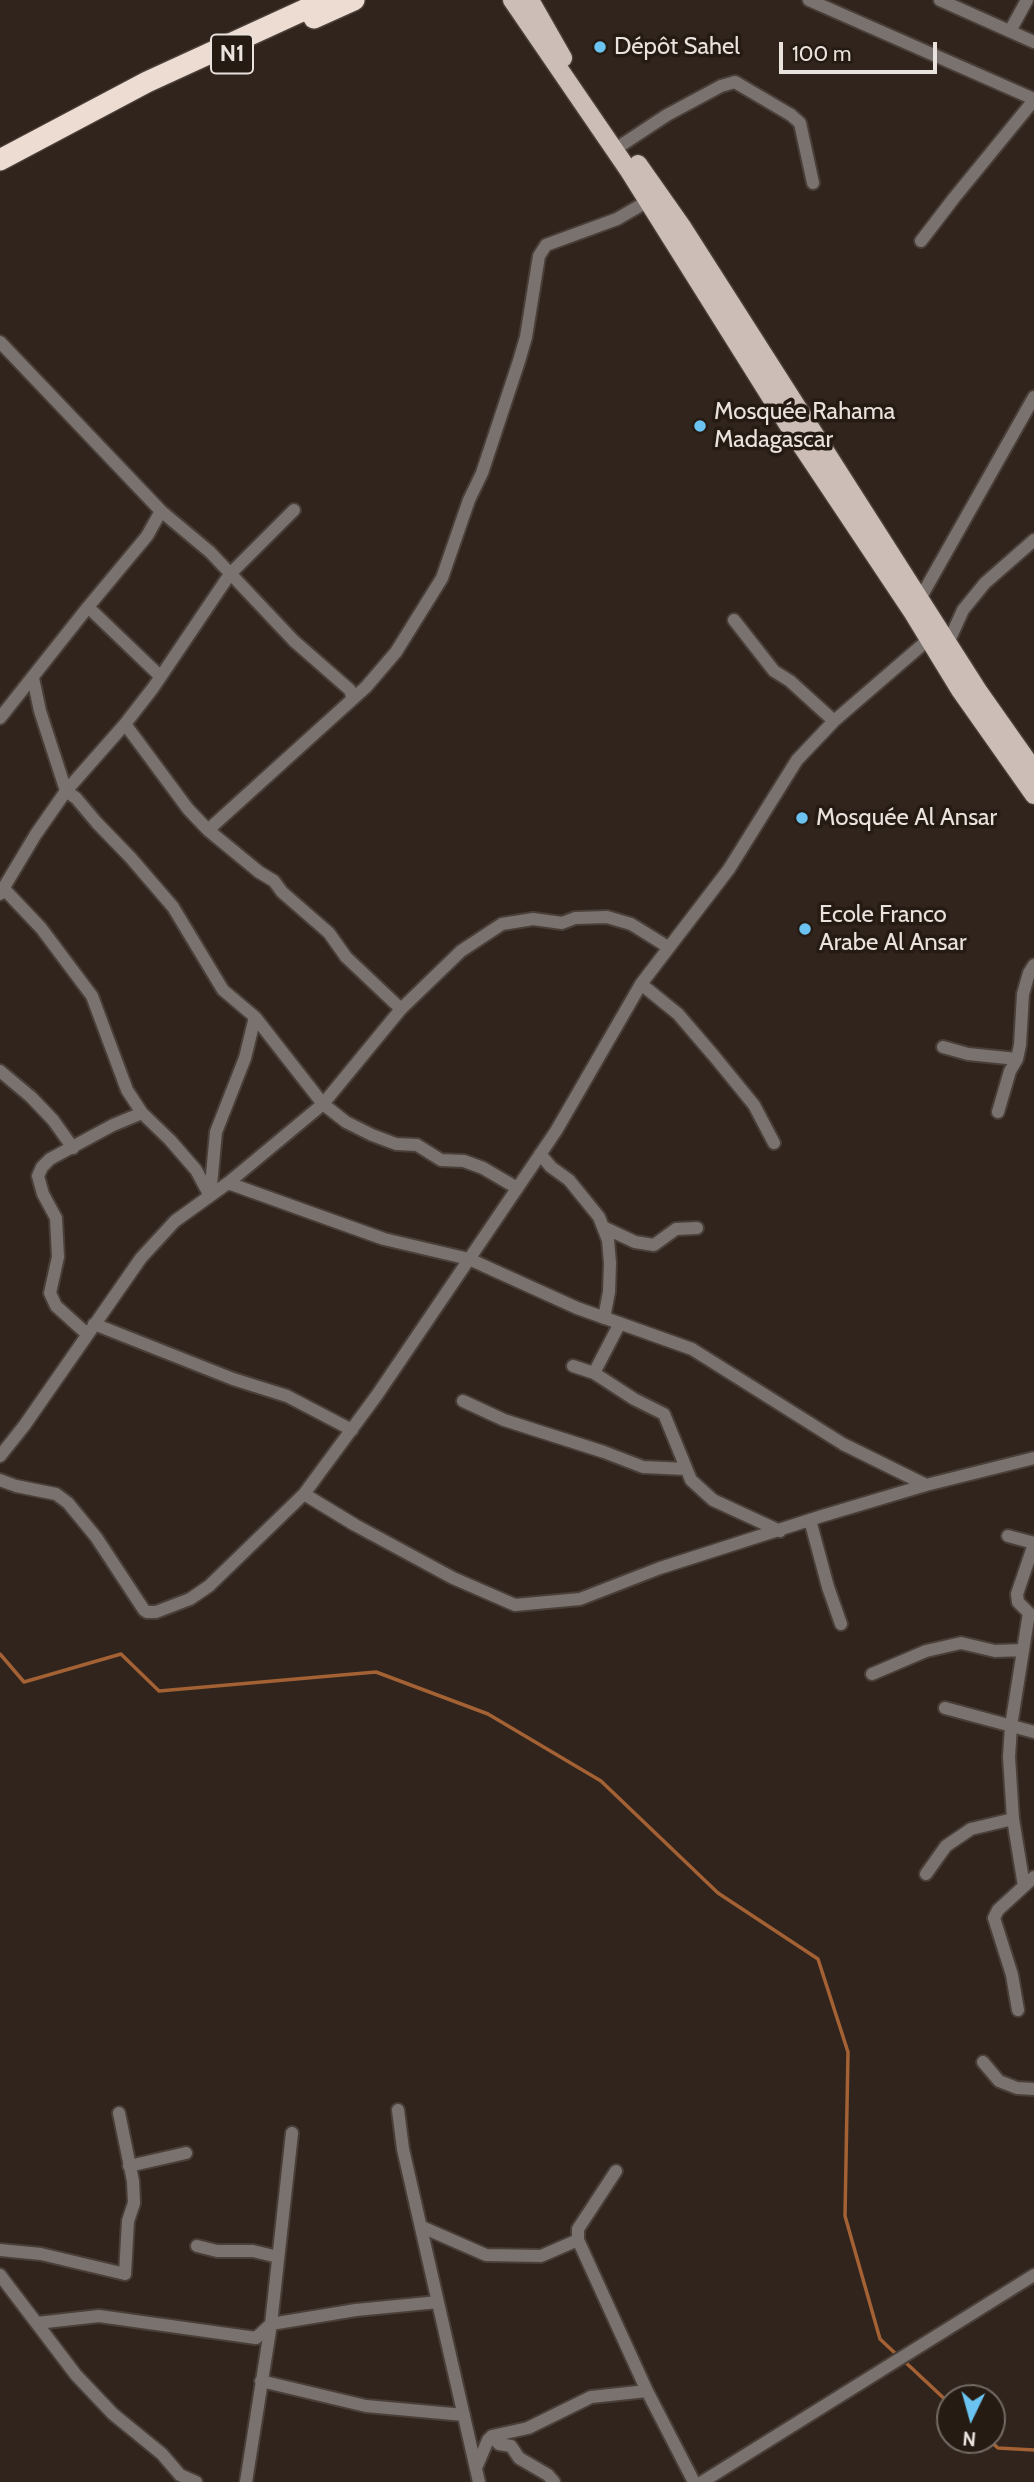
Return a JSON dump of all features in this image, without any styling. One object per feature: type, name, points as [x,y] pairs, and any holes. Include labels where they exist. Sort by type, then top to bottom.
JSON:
[{"type":"highway","name":"N1","points":[[0,160],[108,102],[326,0]]},
{"type":"highway","name":"N1","points":[[108,102],[152,90],[354,0]]},
{"type":"main road","points":[[512,0],[648,201],[795,436],[917,605],[948,643],[1034,770]]},
{"type":"main road","points":[[530,0],[559,53],[683,228],[917,605],[929,639],[960,690],[1034,795]]},
{"type":"street","points":[[809,0],[1034,100],[921,241]]},
{"type":"street","points":[[940,0],[1034,42]]},
{"type":"street","points":[[1010,31],[1027,0]]},
{"type":"street","points":[[623,144],[667,115],[721,86],[735,82],[800,123],[813,183]]},
{"type":"street","points":[[208,830],[353,699],[396,652],[442,578],[469,500],[482,473],[522,349],[539,256],[547,245],[617,219],[648,201]]},
{"type":"street","points":[[0,342],[161,511],[210,552],[294,641],[350,690],[353,699]]},
{"type":"street","points":[[917,605],[1034,397]]},
{"type":"street","points":[[210,1196],[196,1170],[142,1113],[127,1090],[92,996],[41,928],[2,891],[66,791],[125,724],[230,574],[294,510]]},
{"type":"street","points":[[0,718],[147,536],[161,511]]},
{"type":"street","points":[[948,643],[964,610],[985,583],[1034,540]]},
{"type":"street","points":[[88,607],[160,676]]},
{"type":"street","points":[[734,620],[774,671],[790,681],[834,721]]},
{"type":"street","points":[[0,1480],[56,1494],[68,1503],[96,1537],[144,1610],[151,1613],[190,1599],[209,1586],[304,1494],[352,1430],[556,1131],[641,984],[729,869],[797,760],[834,721],[929,639]]},
{"type":"street","points":[[33,678],[40,712],[66,791],[76,797],[173,907],[223,990],[255,1017],[323,1104],[346,1122],[372,1135],[396,1144],[416,1145],[441,1160],[464,1161],[483,1168],[517,1188]]},
{"type":"street","points":[[125,724],[188,809],[208,830],[258,872],[274,881],[282,892],[329,933],[346,957],[401,1009]]},
{"type":"street","points":[[0,1456],[24,1426],[141,1258],[175,1221],[228,1183],[323,1104],[401,1009],[461,951],[502,924],[533,919],[562,923],[575,918],[607,917],[631,923],[668,947]]},
{"type":"street","points":[[998,1112],[1010,1071],[1017,1059],[1023,994],[1034,965]]},
{"type":"street","points":[[641,984],[678,1014],[714,1056],[754,1105],[774,1143]]},
{"type":"street","points":[[210,1196],[216,1132],[245,1058],[255,1017]]},
{"type":"street","points":[[943,1047],[968,1054],[1017,1059]]},
{"type":"street","points":[[0,1071],[32,1097],[73,1148]]},
{"type":"street","points":[[142,1113],[113,1125],[50,1159],[42,1167],[38,1176],[43,1194],[56,1218],[58,1257],[50,1293],[56,1306],[91,1329],[287,1396],[352,1430]]},
{"type":"street","points":[[540,1154],[569,1180],[599,1217],[603,1227],[608,1240],[610,1263],[609,1292],[604,1318]]},
{"type":"street","points":[[228,1183],[384,1239],[470,1259],[577,1308],[692,1349],[843,1444],[926,1485]]},
{"type":"street","points":[[603,1227],[635,1242],[654,1245],[676,1229],[697,1228]]},
{"type":"street","points":[[594,1373],[620,1323]]},
{"type":"street","points":[[573,1366],[594,1373],[634,1399],[664,1414],[691,1480],[713,1500],[780,1531]]},
{"type":"street","points":[[463,1401],[504,1420],[604,1452],[643,1468],[687,1469]]},
{"type":"street","points":[[304,1494],[453,1578],[515,1605],[580,1599],[660,1568],[810,1520],[926,1485],[1034,1458]]},
{"type":"street","points":[[810,1520],[841,1624]]},
{"type":"street","points":[[1008,1536],[1034,1543],[1017,1594],[1018,1602],[1029,1613],[1011,1726],[1009,1757],[1013,1819],[1029,1882],[998,1910],[994,1918],[1012,1975],[1018,2010]]},
{"type":"street","points":[[872,1674],[926,1651],[961,1643],[995,1651],[1023,1650]]},
{"type":"street","points":[[946,1708],[1034,1732]]},
{"type":"street","points":[[926,1874],[946,1846],[971,1829],[1013,1819]]},
{"type":"street","points":[[983,2062],[999,2081],[1017,2088],[1034,2089]]},
{"type":"street","points":[[398,2110],[403,2149],[479,2482]]},
{"type":"street","points":[[0,2249],[41,2254],[125,2274],[128,2221],[134,2203],[119,2113]]},
{"type":"street","points":[[246,2482],[271,2324],[292,2133]]},
{"type":"street","points":[[129,2166],[186,2153]]},
{"type":"street","points":[[616,2171],[578,2230],[578,2241],[647,2391],[694,2482]]},
{"type":"street","points":[[422,2227],[486,2255],[541,2256],[578,2241]]},
{"type":"street","points":[[197,2246],[218,2251],[253,2251],[278,2256]]},
{"type":"street","points":[[0,2275],[76,2375],[113,2414],[162,2455],[180,2475],[196,2482]]},
{"type":"street","points":[[702,2482],[1034,2275]]},
{"type":"street","points":[[37,2323],[99,2316],[256,2338],[271,2324],[356,2310],[438,2302]]},
{"type":"street","points":[[261,2381],[366,2406],[464,2415]]},
{"type":"street","points":[[475,2468],[492,2436],[528,2428],[591,2397],[647,2391]]},
{"type":"street","points":[[492,2436],[499,2444],[511,2446],[519,2459],[548,2475],[554,2482]]},
{"type":"waterway","points":[[0,1654],[24,1682],[121,1654],[159,1691],[376,1672],[488,1714],[601,1781],[718,1893],[818,1959],[848,2052],[845,2216],[880,2339],[897,2355]]},
{"type":"waterway","points":[[903,2360],[936,2391]]},
{"type":"waterway","points":[[1006,2448],[1034,2450]]},
{"type":"place","name":"Dépôt Sahel","points":[[600,47]]},
{"type":"place","name":"Mosquée Rahama Madagascar","points":[[700,426]]},
{"type":"place","name":"Mosquée Al Ansar","points":[[802,818]]},
{"type":"place","name":"Ecole Franco Arabe Al Ansar","points":[[805,929]]}]
